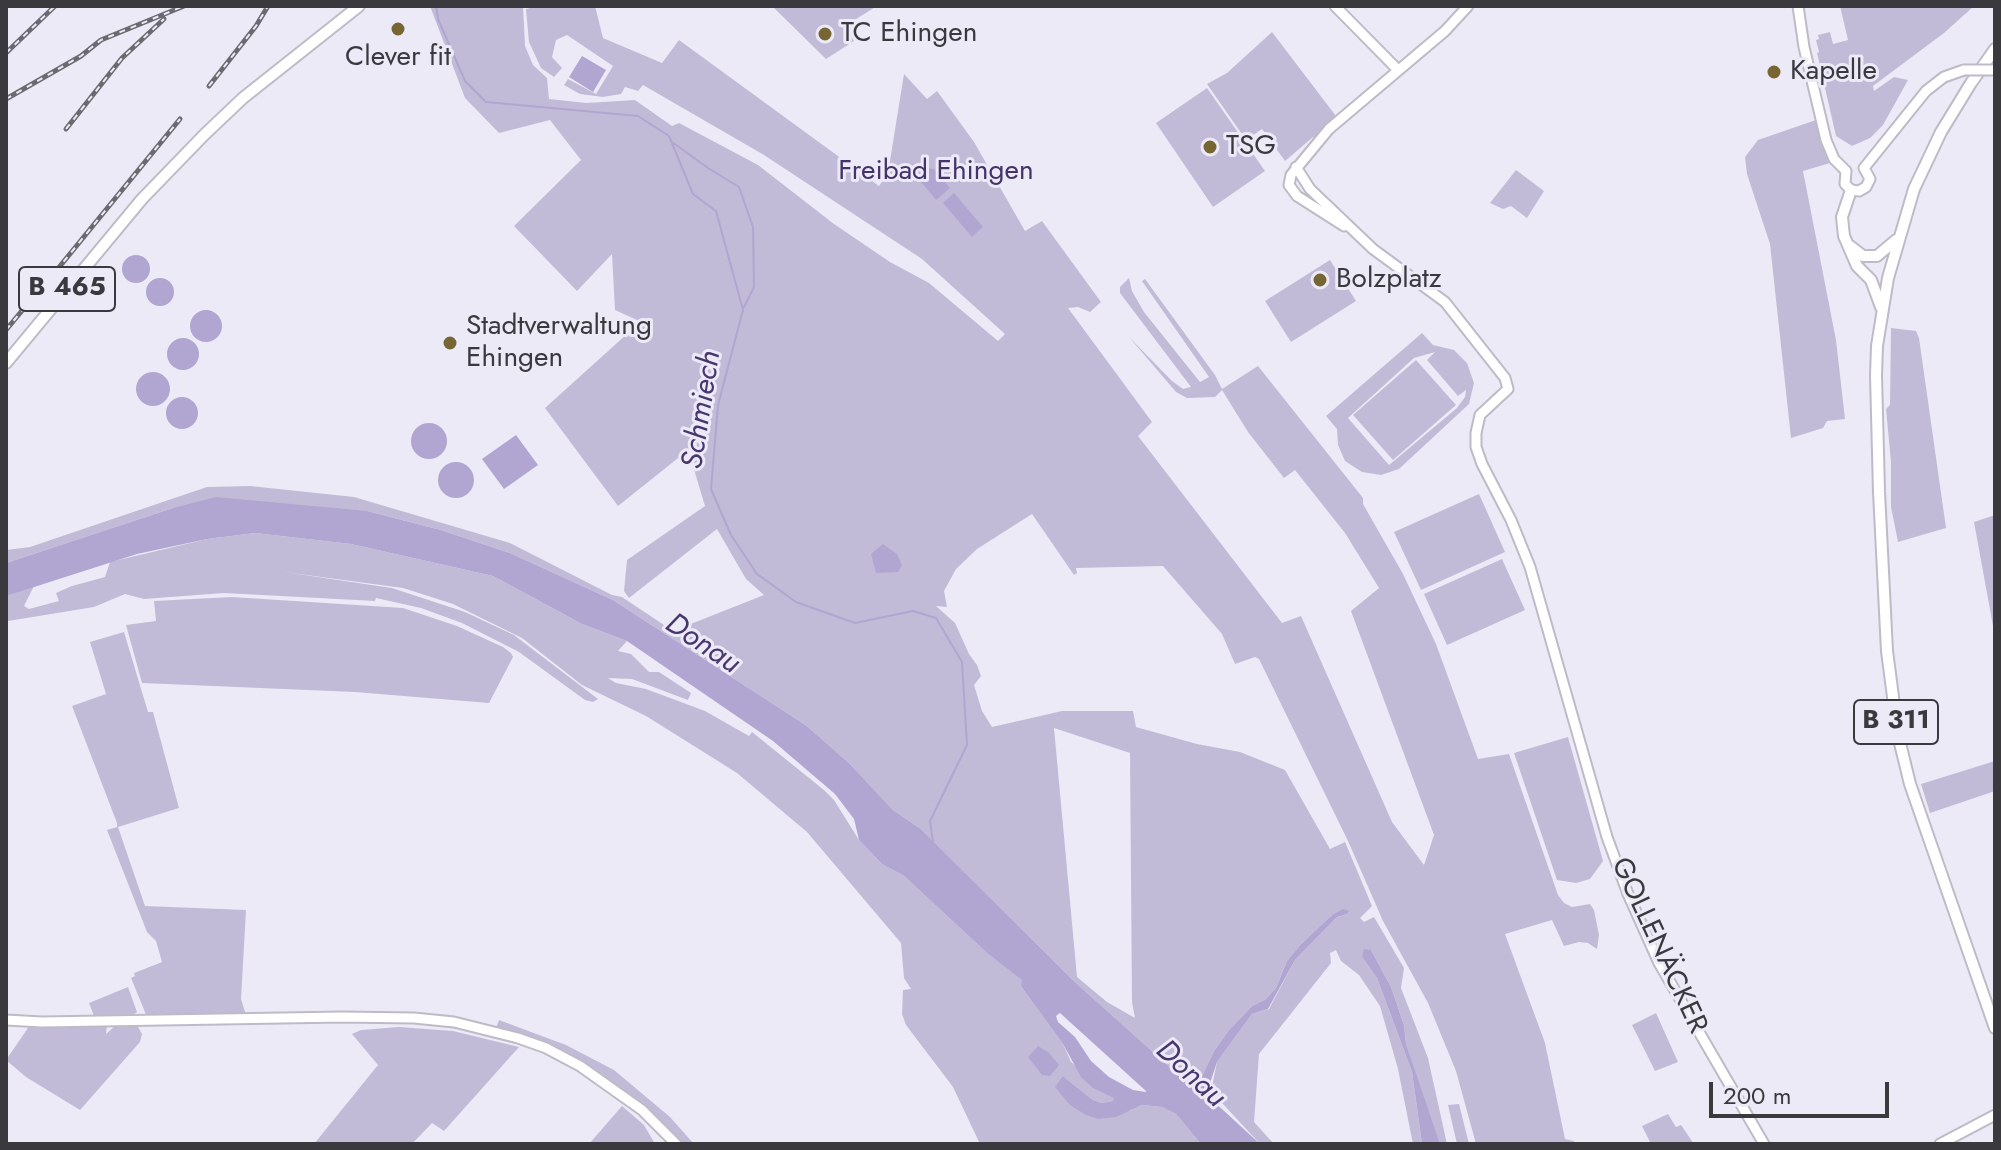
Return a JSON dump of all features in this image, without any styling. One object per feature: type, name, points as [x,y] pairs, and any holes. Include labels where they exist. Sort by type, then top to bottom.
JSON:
[{"type":"main road","name":"B 465","points":[[6,363],[142,199],[204,135],[243,98],[359,6]]},
{"type":"main road","name":"B 311","points":[[1995,49],[1941,132],[1914,189],[1898,239],[1882,308],[1876,360],[1876,417],[1891,693],[1910,784],[1995,1028]]},
{"type":"main road","points":[[1851,190],[1842,217],[1845,241],[1857,266],[1871,280],[1882,308]]},
{"type":"main road","points":[[1845,241],[1857,253],[1870,257],[1882,254],[1898,239]]},
{"type":"street","points":[[1335,6],[1398,70],[1445,31],[1468,6]]},
{"type":"street","points":[[1798,6],[1804,47],[1826,140],[1834,159],[1846,171]]},
{"type":"street","name":"GOLLENÄCKER","points":[[1398,70],[1329,129],[1294,171],[1289,185],[1297,196],[1357,234],[1445,302],[1509,386],[1480,415],[1476,447],[1526,557],[1590,783],[1617,866],[1654,952],[1702,1041],[1764,1144]]},
{"type":"street","points":[[1864,168],[1926,91],[1944,77],[1964,70],[1995,70]]},
{"type":"street","points":[[1853,166],[1864,168],[1869,175],[1869,183],[1863,190],[1851,190],[1844,179],[1846,171],[1853,166]]},
{"type":"street","points":[[6,1020],[356,1017],[454,1022],[518,1038],[546,1048],[580,1066],[642,1110],[676,1144]]},
{"type":"street","points":[[1940,1144],[1995,1115]]},
{"type":"green space","name":"Freibad Ehingen","points":[[430,6],[523,6],[525,46],[533,65],[547,78],[549,99],[586,103],[635,100],[672,126],[679,123],[758,165],[834,224],[890,262],[929,283],[998,341],[1005,334],[922,259],[764,155],[643,85],[638,91],[625,87],[621,94],[603,97],[580,94],[564,85],[568,79],[596,94],[613,66],[567,35],[556,40],[552,57],[562,68],[554,77],[541,68],[529,42],[526,9],[539,6],[595,6],[603,38],[662,63],[679,40],[879,186],[888,173],[904,74],[927,99],[937,91],[974,142],[1025,231],[1042,221],[1101,302],[1090,312],[1078,307],[1068,308],[1152,422],[1138,436],[1282,623],[1301,616],[1392,822],[1424,865],[1434,835],[1351,611],[1379,588],[1345,533],[1295,470],[1284,478],[1248,432],[1222,390],[1215,397],[1187,398],[1176,392],[1129,337],[1172,381],[1183,389],[1191,387],[1120,293],[1120,287],[1129,278],[1132,291],[1144,312],[1200,382],[1209,377],[1142,281],[1145,279],[1222,389],[1258,366],[1363,498],[1363,504],[1403,574],[1436,644],[1478,759],[1509,754],[1558,895],[1572,907],[1590,904],[1594,910],[1599,935],[1597,949],[1579,942],[1564,946],[1552,920],[1505,934],[1545,1043],[1565,1139],[1574,1141],[1574,1144],[1476,1144],[1456,1071],[1428,1003],[1383,921],[1348,841],[1259,659],[1255,657],[1235,664],[1222,634],[1163,566],[1076,568],[1074,575],[1032,514],[977,549],[956,569],[944,591],[947,607],[936,606],[955,623],[977,665],[981,676],[974,685],[982,711],[992,727],[1062,711],[1133,711],[1136,727],[1240,752],[1285,770],[1330,849],[1345,842],[1372,906],[1360,918],[1364,922],[1374,917],[1404,968],[1401,988],[1428,1058],[1447,1144],[1440,1144],[1429,1117],[1391,987],[1371,950],[1362,957],[1377,978],[1412,1072],[1422,1144],[1413,1144],[1398,1069],[1380,1006],[1359,975],[1341,961],[1336,950],[1330,953],[1331,963],[1259,1054],[1254,1122],[1274,1144],[1260,1144],[1211,1091],[1217,1062],[1252,1014],[1269,1009],[1295,960],[1337,917],[1347,914],[1332,915],[1301,944],[1287,961],[1276,988],[1266,999],[1252,1006],[1229,1030],[1202,1076],[1191,1086],[1076,983],[921,829],[893,810],[850,764],[807,726],[613,600],[510,553],[441,530],[367,511],[173,508],[6,563],[6,550],[30,547],[207,487],[250,486],[354,497],[510,543],[612,595],[622,597],[673,631],[764,595],[746,579],[717,529],[629,598],[624,591],[627,560],[705,506],[693,466],[697,443],[618,506],[545,408],[638,324],[637,320],[615,310],[612,254],[577,291],[514,226],[581,160],[550,120],[499,133],[465,98]],"holes":[[[1054,728],[1130,753],[1132,1002],[1135,1018],[1107,1002],[1077,977]]]},
{"type":"green space","name":"TC Ehingen","points":[[772,6],[877,6],[845,26],[854,41],[826,59]]},
{"type":"green space","points":[[1840,6],[1974,6],[1944,33],[1873,86],[1874,91],[1894,77],[1908,80],[1883,125],[1870,138],[1852,146],[1836,136],[1817,53],[1818,35],[1830,32],[1833,44],[1848,40]]},
{"type":"green space","points":[[1272,32],[1339,120],[1322,137],[1313,137],[1285,161],[1262,129],[1246,140],[1207,84],[1227,73]]},
{"type":"green space","name":"TSG","points":[[1207,88],[1265,171],[1213,207],[1156,123]]},
{"type":"green space","points":[[1816,120],[1830,163],[1803,171],[1836,340],[1845,419],[1827,421],[1823,428],[1791,438],[1770,244],[1747,174],[1745,157],[1758,140]]},
{"type":"green space","points":[[1516,170],[1544,191],[1527,218],[1511,206],[1503,209],[1490,203]]},
{"type":"green space","name":"Bolzplatz","points":[[1330,260],[1356,301],[1291,342],[1265,301]]},
{"type":"green space","points":[[1891,328],[1916,331],[1919,338],[1946,528],[1898,542],[1891,507],[1886,409],[1890,405]]},
{"type":"green space","points":[[1422,333],[1433,345],[1454,350],[1467,363],[1474,383],[1469,404],[1399,469],[1381,475],[1362,472],[1345,461],[1338,445],[1337,429],[1326,416]],"holes":[[[1435,352],[1427,360],[1458,396],[1466,390],[1465,397],[1457,408],[1389,465],[1348,418],[1414,358]]]},
{"type":"green space","points":[[1416,360],[1456,405],[1393,460],[1353,415]]},
{"type":"green space","points":[[1479,494],[1505,552],[1421,590],[1394,532]]},
{"type":"green space","points":[[1995,515],[1995,637],[1974,522]]},
{"type":"green space","points":[[255,533],[351,544],[493,576],[582,624],[627,641],[618,651],[631,654],[649,672],[659,672],[691,693],[688,700],[632,679],[608,678],[705,711],[749,736],[752,732],[834,800],[859,840],[882,864],[904,876],[988,954],[1023,980],[1021,986],[1063,1044],[1071,1062],[1114,1098],[1114,1101],[1102,1103],[1093,1100],[1063,1076],[1070,1105],[1129,1111],[1142,1105],[1162,1107],[1176,1114],[1201,1144],[980,1144],[953,1087],[906,1025],[902,1014],[903,990],[911,989],[904,978],[901,943],[807,832],[737,773],[646,716],[582,685],[522,638],[453,604],[403,588],[284,572],[392,588],[465,612],[514,635],[598,699],[593,702],[585,700],[519,652],[462,623],[421,608],[376,598],[375,601],[224,593],[144,599],[125,594],[94,607],[8,621],[6,616],[6,596],[34,586],[24,606],[29,609],[59,601],[56,593],[72,586],[105,577],[110,562],[207,539]]},
{"type":"green space","points":[[1502,559],[1525,610],[1447,645],[1424,594]]},
{"type":"green space","points":[[232,597],[403,608],[457,626],[503,647],[513,657],[489,703],[355,692],[142,683],[126,625],[156,621],[154,601]]},
{"type":"green space","points":[[124,632],[148,712],[153,712],[179,808],[118,827],[145,906],[246,910],[241,999],[246,1015],[147,1017],[131,978],[135,976],[134,973],[162,962],[156,941],[147,932],[107,830],[117,827],[117,823],[72,706],[106,694],[90,642]]},
{"type":"green space","points":[[1568,737],[1603,861],[1590,879],[1576,883],[1557,880],[1514,753]]},
{"type":"green space","points":[[1995,761],[1995,791],[1930,813],[1921,784]]},
{"type":"green space","points":[[128,987],[137,1012],[133,1015],[94,1016],[89,1003]]},
{"type":"green space","points":[[1656,1013],[1678,1062],[1655,1071],[1632,1025]]},
{"type":"green space","points":[[499,1020],[566,1045],[614,1070],[670,1117],[694,1144],[680,1144],[636,1101],[601,1074],[574,1059],[496,1028]]},
{"type":"green space","points":[[107,1024],[106,1034],[115,1026],[137,1025],[142,1034],[140,1042],[80,1110],[26,1077],[6,1060],[30,1025]]},
{"type":"green space","points":[[399,1027],[453,1031],[519,1047],[444,1131],[432,1123],[412,1144],[314,1144],[378,1065],[352,1034],[361,1030]]},
{"type":"green space","points":[[1459,1104],[1469,1144],[1457,1144],[1448,1105]]},
{"type":"green space","points":[[622,1106],[644,1125],[655,1144],[589,1144]]},
{"type":"green space","points":[[1668,1114],[1676,1127],[1681,1125],[1694,1144],[1651,1144],[1642,1126]]},
{"type":"shaded area","points":[[582,56],[606,70],[593,92],[569,77]]},
{"type":"shaded area","points":[[928,168],[934,169],[950,188],[936,200],[918,178]]},
{"type":"shaded area","points":[[954,193],[983,227],[972,237],[943,203]]},
{"type":"shaded area","points":[[136,255],[146,259],[150,269],[146,279],[136,283],[126,279],[122,269],[126,259]]},
{"type":"shaded area","points":[[160,278],[170,282],[174,292],[170,302],[160,306],[150,302],[146,292],[150,282]]},
{"type":"shaded area","points":[[206,310],[217,315],[222,326],[217,337],[206,342],[195,337],[190,326],[195,315]]},
{"type":"shaded area","points":[[183,338],[194,343],[199,354],[194,365],[183,370],[172,365],[167,354],[172,343]]},
{"type":"shaded area","points":[[153,372],[165,377],[170,389],[165,401],[153,406],[141,401],[136,389],[141,377]]},
{"type":"shaded area","points":[[182,397],[194,401],[198,413],[194,425],[182,429],[170,425],[166,413],[170,401]]},
{"type":"shaded area","points":[[429,423],[442,428],[447,441],[442,454],[429,459],[416,454],[411,441],[416,428]]},
{"type":"shaded area","points":[[516,435],[538,465],[504,489],[482,459]]},
{"type":"shaded area","points":[[456,462],[469,467],[474,480],[469,493],[456,498],[443,493],[438,480],[443,467]]},
{"type":"shaded area","points":[[216,497],[367,511],[441,530],[510,553],[613,600],[807,726],[850,764],[893,810],[921,829],[1076,983],[1191,1086],[1202,1076],[1229,1030],[1252,1006],[1266,999],[1276,988],[1287,961],[1301,944],[1332,915],[1343,909],[1349,911],[1337,917],[1295,960],[1268,1009],[1252,1014],[1217,1062],[1211,1080],[1210,1098],[1260,1144],[1201,1144],[1176,1114],[1162,1107],[1142,1105],[1116,1117],[1098,1119],[1070,1105],[1055,1087],[1063,1076],[1093,1100],[1102,1103],[1114,1098],[1093,1088],[1081,1077],[1063,1044],[1021,986],[1022,980],[988,954],[904,876],[882,864],[859,840],[854,819],[835,794],[773,741],[627,641],[582,624],[493,576],[351,544],[255,533],[207,539],[137,554],[6,596],[6,563]],"holes":[[[1060,1013],[1146,1091],[1133,1090],[1109,1077],[1091,1061],[1056,1016]]]},
{"type":"shaded area","points":[[883,544],[897,554],[902,565],[898,572],[876,573],[871,554]]},
{"type":"shaded area","points":[[1364,949],[1371,950],[1391,987],[1404,1025],[1406,1044],[1440,1144],[1422,1144],[1412,1072],[1377,978],[1362,957]]},
{"type":"shaded area","points":[[1038,1046],[1059,1065],[1050,1076],[1042,1075],[1028,1057]]},
{"type":"waterway","name":"Schmiech","points":[[436,6],[438,19],[465,81],[486,102],[638,116],[669,136],[693,194],[716,211],[743,310],[718,405],[711,489],[731,535],[757,574],[796,602],[855,623],[913,611],[936,618],[962,662],[967,745],[930,821],[933,842]]},
{"type":"waterway","name":"Schmiech","points":[[672,142],[739,187],[753,227],[754,287],[744,307]]},
{"type":"railway","points":[[6,53],[55,6]]},
{"type":"railway","points":[[6,99],[81,56],[101,40],[184,6]]},
{"type":"railway","points":[[209,86],[268,6]]},
{"type":"railway","points":[[66,129],[122,58],[164,19]]},
{"type":"railway","points":[[56,271],[180,119]]},
{"type":"railway","points":[[6,330],[30,301]]},
{"type":"place","name":"Clever fit","points":[[398,29]]},
{"type":"place","name":"TC Ehingen","points":[[825,34]]},
{"type":"place","name":"Kapelle","points":[[1774,72]]},
{"type":"place","name":"TSG","points":[[1210,147]]},
{"type":"place","name":"Bolzplatz","points":[[1320,280]]},
{"type":"place","name":"Stadtverwaltung Ehingen","points":[[450,343]]},
{"type":"water label","name":"Donau","points":[[702,645]]},
{"type":"water label","name":"Donau","points":[[1190,1075]]}]
